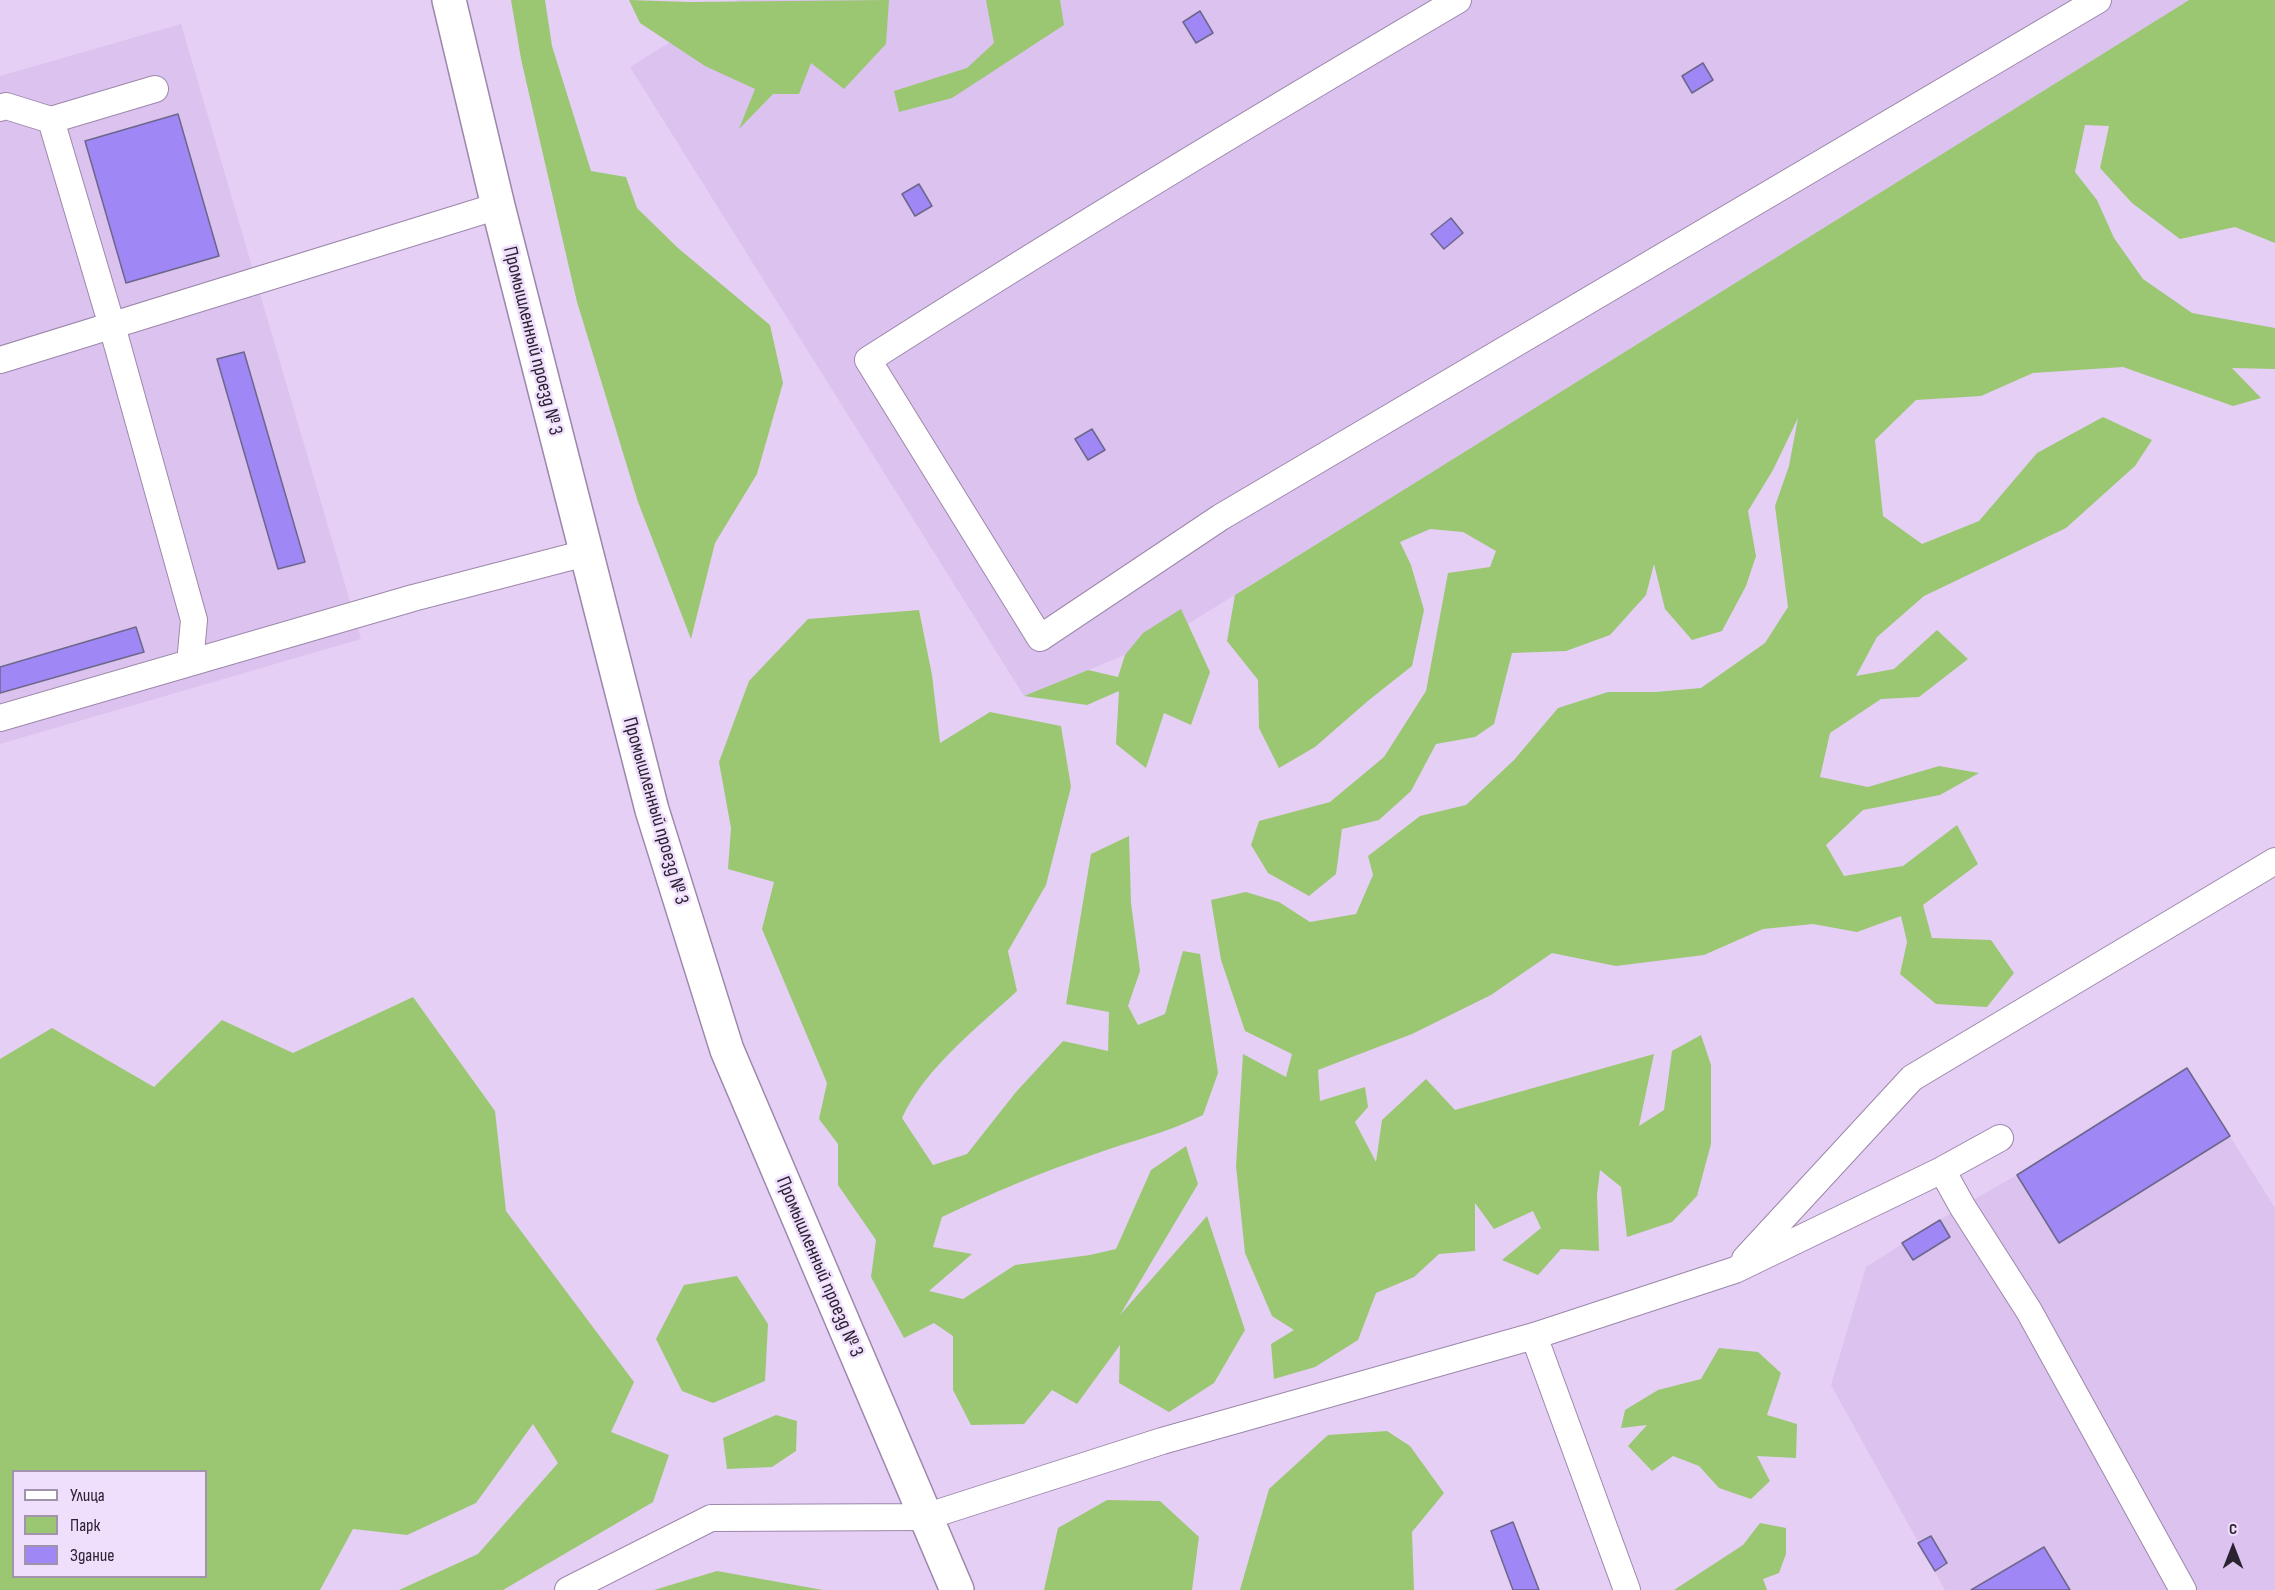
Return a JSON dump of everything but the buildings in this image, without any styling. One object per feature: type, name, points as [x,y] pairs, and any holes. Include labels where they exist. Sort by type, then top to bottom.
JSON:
[{"type":"street","name":"Промышленный проезд № 3","points":[[449,0],[498,206],[652,810],[727,1050],[957,1590]]},
{"type":"lane","points":[[1458,0],[1290,98],[1049,245],[868,360],[1040,638],[1221,516],[2098,0]]},
{"type":"lane","points":[[0,108],[6,106],[51,120],[155,89]]},
{"type":"lane","points":[[51,120],[112,326],[194,620],[190,663]]},
{"type":"lane","points":[[0,360],[498,206]]},
{"type":"lane","points":[[0,718],[413,598],[586,554]]},
{"type":"lane","points":[[1734,1270],[1912,1078],[2275,861]]},
{"type":"lane","points":[[568,1590],[711,1518],[925,1517],[1162,1441],[1534,1336],[1734,1270],[1942,1170],[2000,1138]]},
{"type":"lane","points":[[1942,1170],[1962,1206],[2029,1311],[2183,1590]]},
{"type":"lane","points":[[1534,1336],[1627,1590]]},
{"type":"shaded area","points":[[738,0],[2189,0],[1164,639],[1024,696],[630,67]]},
{"type":"shaded area","points":[[181,24],[361,639],[0,744],[0,76]]},
{"type":"shaded area","points":[[2187,1068],[2275,1208],[2275,1590],[1945,1590],[1831,1385],[1866,1267]]},
{"type":"green space","points":[[511,0],[545,0],[552,46],[591,171],[626,177],[637,208],[678,248],[770,325],[783,383],[757,474],[715,543],[691,639],[638,502],[577,302],[521,59]]},
{"type":"green space","points":[[629,0],[689,2],[889,0],[886,44],[844,89],[811,63],[799,94],[773,94],[739,129],[755,89],[705,66],[640,23]]},
{"type":"green space","points":[[986,0],[1060,0],[1064,25],[952,98],[899,112],[894,91],[967,68],[994,43]]},
{"type":"green space","points":[[2189,0],[2275,0],[2275,243],[2235,227],[2180,239],[2132,203],[2100,168],[2109,126],[2085,125],[2075,172],[2097,200],[2114,238],[2143,279],[2192,313],[2275,328],[2275,369],[2232,368],[2261,398],[2233,406],[2123,367],[2033,373],[1981,396],[1916,400],[1875,440],[1883,516],[1922,544],[1979,521],[2037,453],[2103,417],[2152,440],[2135,466],[2066,528],[1924,596],[1877,637],[1856,676],[1894,669],[1937,630],[1968,659],[1919,697],[1881,699],[1830,733],[1820,777],[1868,787],[1939,766],[1979,773],[1940,795],[1863,810],[1826,845],[1844,876],[1903,866],[1957,825],[1978,864],[1923,905],[1932,938],[1991,940],[2014,973],[1987,1007],[1936,1004],[1900,974],[1907,942],[1901,916],[1857,932],[1813,924],[1763,929],[1704,955],[1616,966],[1552,953],[1491,995],[1412,1034],[1318,1070],[1320,1101],[1365,1087],[1368,1107],[1355,1122],[1376,1162],[1382,1120],[1426,1079],[1455,1110],[1654,1054],[1639,1126],[1664,1110],[1672,1051],[1701,1035],[1711,1065],[1711,1144],[1697,1196],[1672,1222],[1627,1237],[1621,1187],[1600,1170],[1597,1195],[1599,1251],[1561,1249],[1538,1275],[1502,1260],[1541,1228],[1533,1211],[1494,1229],[1475,1203],[1475,1251],[1439,1254],[1414,1277],[1376,1293],[1358,1340],[1315,1367],[1274,1379],[1271,1344],[1294,1330],[1272,1316],[1245,1253],[1236,1166],[1243,1054],[1286,1077],[1292,1054],[1245,1031],[1221,960],[1211,900],[1246,892],[1279,902],[1310,922],[1356,914],[1373,875],[1368,856],[1420,816],[1466,805],[1514,760],[1558,708],[1608,692],[1655,692],[1701,688],[1765,643],[1788,607],[1775,506],[1789,466],[1798,418],[1773,470],[1748,511],[1756,556],[1746,586],[1722,631],[1692,640],[1665,609],[1654,564],[1646,595],[1610,635],[1566,651],[1512,653],[1494,724],[1475,737],[1436,744],[1411,791],[1379,820],[1342,829],[1336,874],[1309,896],[1268,873],[1251,845],[1259,821],[1330,802],[1384,757],[1426,691],[1448,573],[1490,567],[1496,551],[1463,532],[1430,529],[1400,542],[1411,565],[1424,610],[1412,666],[1315,747],[1279,768],[1259,728],[1258,680],[1227,641],[1235,595]]},
{"type":"green space","points":[[1181,609],[1210,672],[1191,725],[1164,713],[1146,768],[1116,744],[1119,691],[1087,705],[1024,696],[1088,670],[1118,677],[1125,655],[1143,633]]},
{"type":"green space","points":[[919,610],[932,675],[940,743],[990,712],[1061,726],[1071,787],[1046,885],[1008,951],[1017,991],[938,1065],[912,1099],[902,1118],[933,1165],[967,1154],[1016,1092],[1063,1041],[1108,1051],[1109,1012],[1066,1004],[1091,854],[1129,836],[1131,903],[1140,971],[1128,1006],[1138,1025],[1165,1014],[1183,951],[1200,954],[1218,1073],[1203,1115],[1036,1176],[942,1217],[933,1247],[972,1254],[929,1291],[963,1299],[1015,1265],[1090,1255],[1116,1249],[1151,1170],[1186,1146],[1198,1184],[1120,1315],[1207,1216],[1245,1330],[1214,1383],[1169,1412],[1119,1383],[1120,1345],[1077,1404],[1052,1390],[1024,1424],[971,1425],[953,1390],[953,1336],[934,1323],[904,1338],[871,1277],[876,1240],[838,1185],[838,1144],[819,1119],[827,1083],[762,929],[774,882],[728,869],[731,828],[719,762],[749,681],[808,619]]},
{"type":"green space","points":[[413,997],[495,1111],[506,1211],[634,1382],[611,1432],[669,1455],[653,1502],[503,1590],[399,1590],[478,1554],[558,1463],[533,1424],[476,1503],[407,1535],[353,1529],[320,1590],[0,1590],[0,1059],[52,1028],[154,1087],[222,1020],[293,1053]]},
{"type":"green space","points":[[737,1276],[768,1324],[765,1381],[713,1403],[682,1391],[656,1339],[684,1285]]},
{"type":"green space","points":[[1719,1348],[1758,1352],[1781,1373],[1767,1415],[1797,1424],[1796,1458],[1757,1456],[1770,1481],[1751,1499],[1719,1488],[1699,1466],[1673,1456],[1652,1471],[1628,1446],[1647,1425],[1621,1428],[1625,1410],[1658,1390],[1701,1379]]},
{"type":"green space","points":[[776,1415],[797,1421],[796,1451],[772,1467],[727,1469],[723,1438]]},
{"type":"green space","points":[[1387,1431],[1410,1446],[1444,1493],[1412,1532],[1414,1590],[1240,1590],[1269,1489],[1328,1435]]},
{"type":"green space","points":[[1107,1500],[1160,1501],[1199,1537],[1192,1590],[1044,1590],[1058,1528]]},
{"type":"green space","points":[[1760,1523],[1786,1528],[1786,1554],[1779,1573],[1763,1579],[1767,1590],[1674,1590],[1743,1545]]},
{"type":"green space","points":[[717,1571],[823,1590],[654,1590]]}]
